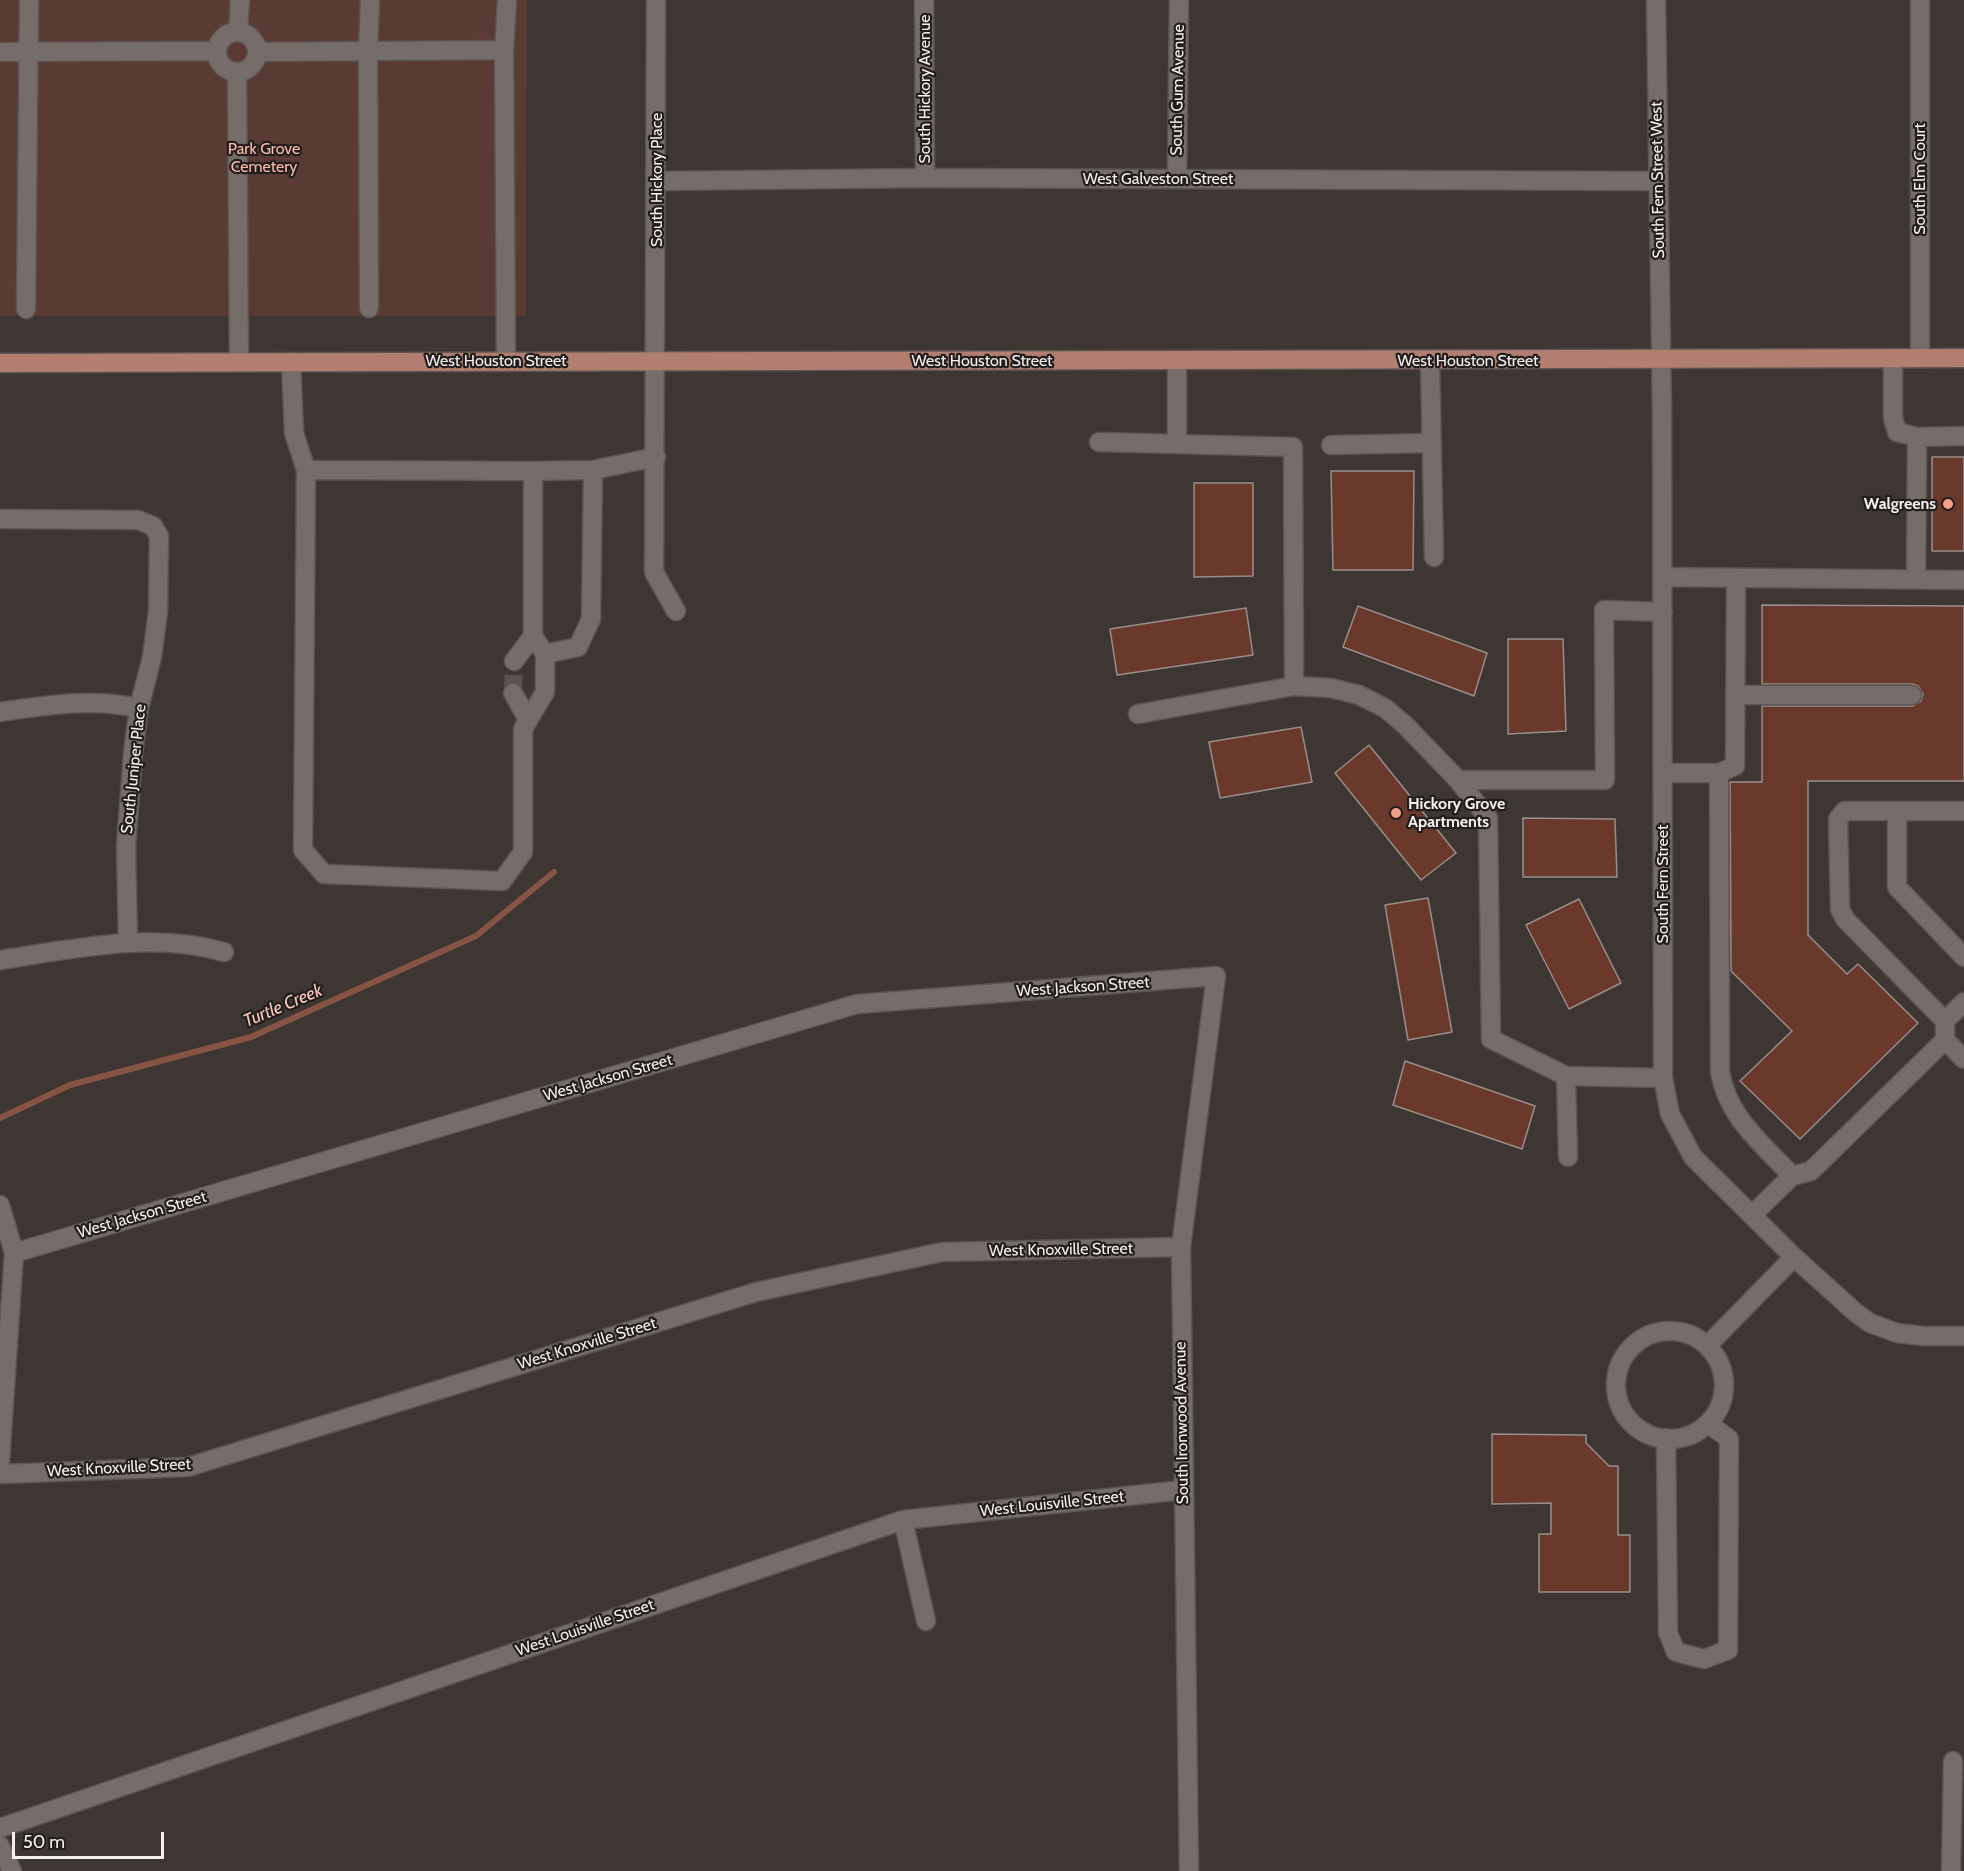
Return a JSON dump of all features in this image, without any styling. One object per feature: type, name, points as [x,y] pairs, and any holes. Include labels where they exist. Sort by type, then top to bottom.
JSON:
[{"type":"main road","name":"West Houston Street","points":[[0,363],[1661,361],[1964,358]]},
{"type":"street","points":[[26,309],[29,0]]},
{"type":"street","points":[[238,32],[240,0]]},
{"type":"street","points":[[369,308],[368,51],[370,0]]},
{"type":"street","points":[[506,361],[504,50],[507,0]]},
{"type":"street","name":"South Hickory Place","points":[[656,0],[654,572],[676,611]]},
{"type":"street","name":"South Hickory Avenue","points":[[924,0],[925,178]]},
{"type":"street","name":"South Gum Avenue","points":[[1177,179],[1179,0]]},
{"type":"street","name":"South Fern Street West","points":[[1656,0],[1661,361]]},
{"type":"street","name":"South Elm Court","points":[[1920,0],[1920,358]]},
{"type":"street","points":[[238,32],[253,39],[258,52],[253,65],[248,70],[237,72],[223,67],[217,51],[223,37],[238,32]]},
{"type":"street","points":[[258,52],[504,50]]},
{"type":"street","points":[[0,52],[217,51]]},
{"type":"street","points":[[237,72],[239,362]]},
{"type":"street","name":"West Galveston Street","points":[[657,181],[925,178],[1658,181]]},
{"type":"street","points":[[1893,358],[1893,418],[1897,432],[1917,436],[1964,436]]},
{"type":"street","points":[[1177,361],[1177,444]]},
{"type":"street","points":[[1430,361],[1434,557]]},
{"type":"street","name":"South Fern Street","points":[[1661,361],[1664,577],[1663,1078],[1670,1114],[1693,1157],[1794,1257],[1870,1323],[1897,1333],[1964,1336]]},
{"type":"street","points":[[291,362],[294,433],[306,470],[303,850],[324,874],[502,881],[523,852],[523,729],[545,692],[545,654],[533,636],[533,471]]},
{"type":"street","points":[[1916,579],[1917,436]]},
{"type":"street","points":[[1099,442],[1293,447],[1294,686]]},
{"type":"street","points":[[1331,445],[1431,443]]},
{"type":"street","points":[[306,470],[593,471],[656,457]]},
{"type":"street","points":[[545,654],[578,647],[591,619],[593,471]]},
{"type":"street","name":"South Juniper Place","points":[[0,519],[138,520],[153,526],[159,536],[161,548],[158,611],[152,657],[139,708],[126,846],[128,943]]},
{"type":"street","points":[[1664,577],[1964,580]]},
{"type":"street","points":[[1663,773],[1719,773],[1735,766],[1737,759],[1736,578]]},
{"type":"street","points":[[1458,780],[1605,780],[1604,610],[1663,612]]},
{"type":"street","points":[[514,661],[533,636]]},
{"type":"street","points":[[1138,714],[1294,686],[1331,688],[1359,695],[1385,708],[1405,725],[1458,780],[1488,818],[1491,1039],[1566,1076],[1663,1078]]},
{"type":"street","points":[[513,693],[528,720]]},
{"type":"street","points":[[1736,695],[1912,695]]},
{"type":"street","points":[[0,712],[68,703],[114,703],[139,708]]},
{"type":"street","points":[[1719,773],[1720,1072],[1724,1094],[1734,1113],[1792,1176]]},
{"type":"street","points":[[1964,811],[1845,811],[1838,819],[1840,909],[1845,919],[1945,1021],[1945,1040],[1964,1059]]},
{"type":"street","points":[[1897,811],[1897,887],[1964,957]]},
{"type":"street","points":[[0,960],[128,943],[175,943],[202,946],[224,952]]},
{"type":"street","name":"South Ironwood Avenue","points":[[1189,1871],[1181,1247],[1216,976]]},
{"type":"street","name":"West Jackson Street","points":[[14,1253],[857,1004],[1216,976]]},
{"type":"street","points":[[1945,1021],[1964,1002]]},
{"type":"street","points":[[1752,1215],[1792,1176],[1811,1171],[1945,1040]]},
{"type":"street","points":[[1566,1076],[1568,1157]]},
{"type":"street","points":[[0,1206],[14,1253],[0,1461]]},
{"type":"street","name":"West Knoxville Street","points":[[0,1474],[188,1467],[756,1292],[942,1252],[1181,1247]]},
{"type":"street","points":[[1708,1345],[1794,1257]]},
{"type":"street","points":[[1674,1330],[1692,1335],[1708,1345],[1718,1359],[1724,1375],[1724,1393],[1719,1410],[1708,1423],[1694,1434],[1677,1439],[1643,1433],[1629,1422],[1619,1407],[1617,1370],[1625,1353],[1638,1340],[1655,1332],[1674,1330]]},
{"type":"street","points":[[1666,1438],[1668,1634],[1676,1652],[1704,1659],[1728,1650],[1729,1439],[1708,1423]]},
{"type":"street","name":"West Louisville Street","points":[[0,1828],[903,1520],[1183,1490]]},
{"type":"street","points":[[903,1520],[926,1621]]},
{"type":"street","points":[[1951,1871],[1953,1761]]},
{"type":"street","points":[[0,1846],[12,1871]]},
{"type":"green space","name":"Park Grove Cemetery","points":[[0,0],[527,0],[526,316],[0,316]]},
{"type":"building","name":"Walgreens","points":[[1932,457],[1964,457],[1964,551],[1932,551]]},
{"type":"building","points":[[1331,471],[1414,471],[1413,570],[1333,570]]},
{"type":"building","points":[[1194,483],[1253,483],[1253,576],[1194,577]]},
{"type":"building","points":[[1762,605],[1964,606],[1964,781],[1808,781],[1808,935],[1847,974],[1858,964],[1918,1023],[1800,1139],[1740,1081],[1792,1031],[1731,971],[1730,782],[1762,782],[1762,706],[1912,706],[1921,701],[1923,694],[1918,686],[1912,684],[1762,684]]},
{"type":"building","points":[[1358,606],[1487,653],[1474,696],[1343,647]]},
{"type":"building","points":[[1246,608],[1253,655],[1117,675],[1110,629]]},
{"type":"building","points":[[1508,639],[1563,639],[1566,731],[1508,734]]},
{"type":"building","points":[[1301,727],[1312,782],[1220,798],[1209,742]]},
{"type":"building","name":"Hickory Grove Apartments","points":[[1369,745],[1456,853],[1421,880],[1335,773]]},
{"type":"building","points":[[1523,818],[1615,819],[1617,877],[1523,877]]},
{"type":"building","points":[[1428,898],[1452,1032],[1408,1040],[1385,905]]},
{"type":"building","points":[[1579,899],[1621,983],[1569,1009],[1526,925]]},
{"type":"building","points":[[1405,1061],[1535,1106],[1522,1149],[1393,1105]]},
{"type":"building","points":[[1492,1434],[1586,1435],[1586,1443],[1609,1466],[1618,1466],[1618,1535],[1630,1535],[1630,1592],[1539,1592],[1539,1534],[1551,1534],[1551,1503],[1492,1504]]},
{"type":"waterway","name":"Turtle Creek","points":[[0,1118],[70,1085],[251,1037],[476,936],[554,872]]},
{"type":"tunnel","points":[[513,693],[514,661]]},
{"type":"place","name":"Walgreens","points":[[1948,504]]},
{"type":"place","name":"Hickory Grove Apartments","points":[[1396,813]]}]
